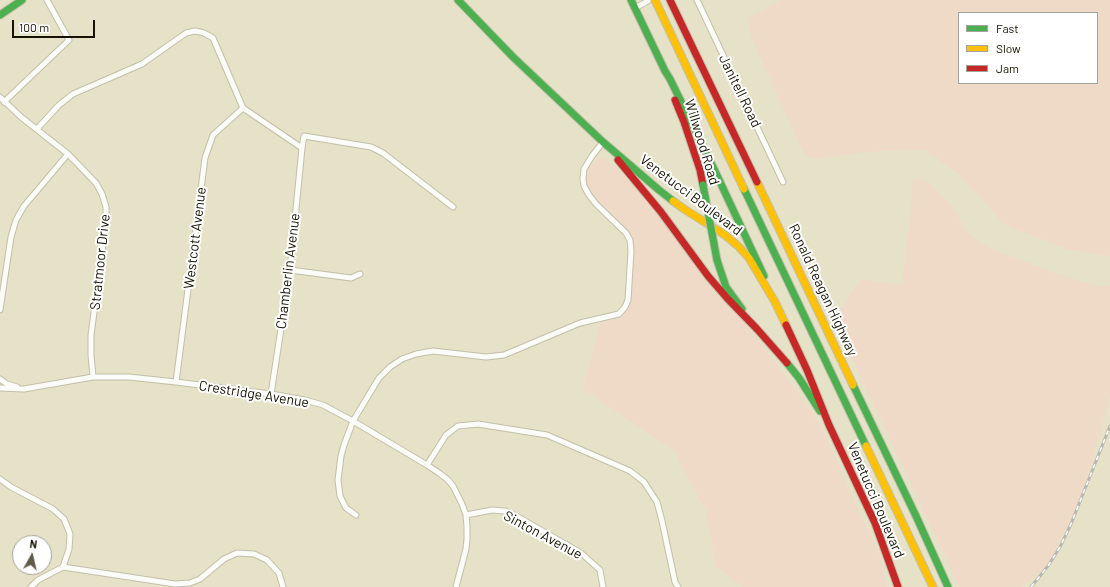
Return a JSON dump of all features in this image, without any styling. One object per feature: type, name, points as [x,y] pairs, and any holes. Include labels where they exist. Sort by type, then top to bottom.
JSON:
[{"type":"main road","points":[[0,15],[22,0]]},
{"type":"main road","name":"Venetucci Boulevard","points":[[458,0],[514,57],[603,142],[659,190],[684,209],[725,235],[749,258],[775,302],[816,391],[829,425],[875,523],[898,587]]},
{"type":"main road","name":"Willwood Road","points":[[631,0],[714,169],[775,302]]},
{"type":"main road","name":"Ronald Reagan Highway","points":[[651,1],[669,30],[933,587]]},
{"type":"main road","name":"Ronald Reagan Highway","points":[[671,2],[916,516],[948,587]]},
{"type":"main road","name":"Willwood Road","points":[[665,71],[667,81],[684,122],[700,170],[717,260],[722,277],[731,295],[757,329]]},
{"type":"main road","name":"Venetucci Boulevard","points":[[603,142],[661,212],[708,276],[727,298],[774,346],[795,372],[829,425]]},
{"type":"street","points":[[2,99],[69,40],[47,0]]},
{"type":"street","name":"Janitell Road","points":[[697,0],[783,182]]},
{"type":"street","points":[[635,8],[651,1]]},
{"type":"street","points":[[37,129],[58,105],[73,94],[142,64],[186,32],[194,31],[204,33],[213,38],[243,108],[302,148]]},
{"type":"street","name":"Stratmoor Drive","points":[[2,99],[21,117],[68,154],[96,183],[102,194],[106,207],[106,222],[91,335],[93,376]]},
{"type":"street","name":"Westcott Avenue","points":[[176,382],[205,158],[213,135],[243,108]]},
{"type":"street","name":"Chamberlin Avenue","points":[[271,394],[290,270],[304,136],[371,148],[383,153],[453,207]]},
{"type":"street","points":[[356,515],[346,508],[340,496],[338,480],[341,456],[353,421],[379,378],[390,367],[402,359],[416,354],[433,351],[486,357],[504,355],[580,323],[619,314],[625,307],[628,300],[631,251],[630,240],[626,233],[592,199],[584,186],[583,179],[584,170],[592,156],[603,142]]},
{"type":"street","points":[[0,310],[11,236],[16,220],[24,206],[68,154]]},
{"type":"street","points":[[290,270],[351,278],[360,274]]},
{"type":"street","name":"Crestridge Avenue","points":[[0,388],[24,389],[93,376],[130,377],[271,394],[306,400],[323,405],[427,465],[447,479],[453,486],[459,495],[466,515],[467,539],[456,587]]},
{"type":"street","name":"Crestridge Avenue","points":[[0,379],[7,384],[24,389]]},
{"type":"street","points":[[427,465],[446,435],[458,426],[478,424],[547,434],[630,471],[644,482],[656,502],[662,521],[674,582],[678,587]]},
{"type":"street","points":[[0,479],[11,487],[53,509],[64,519],[70,534],[69,549],[63,567]]},
{"type":"street","name":"Sinton Avenue","points":[[466,515],[492,510],[505,511],[516,516],[581,553],[600,570],[603,587]]},
{"type":"street","points":[[32,587],[38,580],[63,567],[175,584],[190,583],[200,579],[224,559],[237,553],[254,554],[267,560],[279,574],[283,587]]},
{"type":"shaded area","points":[[781,0],[1110,0],[1110,256],[1066,249],[1003,224],[961,176],[925,150],[879,151],[810,159],[803,152],[751,37],[748,18]]},
{"type":"shaded area","points":[[603,157],[643,191],[807,404],[825,434],[880,556],[887,587],[743,587],[716,566],[706,511],[673,450],[583,389],[601,318],[619,314],[628,300],[631,251],[626,233],[596,204],[584,186],[584,169]]},
{"type":"shaded area","points":[[913,178],[928,182],[952,206],[967,232],[991,249],[1055,273],[1096,286],[1110,286],[1110,395],[1083,494],[1048,566],[1022,587],[959,587],[834,321],[861,279],[902,285],[910,220]]},
{"type":"railway","points":[[1031,587],[1048,566],[1060,547],[1071,524],[1110,426]]},
{"type":"traffic: fast","points":[[0,15],[22,0]]},
{"type":"traffic: fast","points":[[458,0],[513,57],[603,142],[673,201]]},
{"type":"traffic: fast","points":[[631,0],[714,169],[764,276]]},
{"type":"traffic: fast","points":[[703,185],[717,260]]},
{"type":"traffic: fast","points":[[744,189],[866,446]]},
{"type":"traffic: fast","points":[[717,260],[726,287],[742,309]]},
{"type":"traffic: fast","points":[[787,363],[799,378],[820,411]]},
{"type":"traffic: fast","points":[[853,385],[916,516],[948,587]]},
{"type":"traffic: slow","points":[[655,0],[744,189]]},
{"type":"traffic: slow","points":[[757,182],[853,385]]},
{"type":"traffic: slow","points":[[673,201],[725,235],[749,258],[775,302],[786,325]]},
{"type":"traffic: slow","points":[[866,446],[933,587]]},
{"type":"traffic: jam","points":[[670,0],[757,182]]},
{"type":"traffic: jam","points":[[675,100],[700,170],[703,185]]},
{"type":"traffic: jam","points":[[618,160],[661,212],[708,276],[787,363]]},
{"type":"traffic: jam","points":[[786,325],[807,370],[829,425],[875,523],[898,587]]}]
